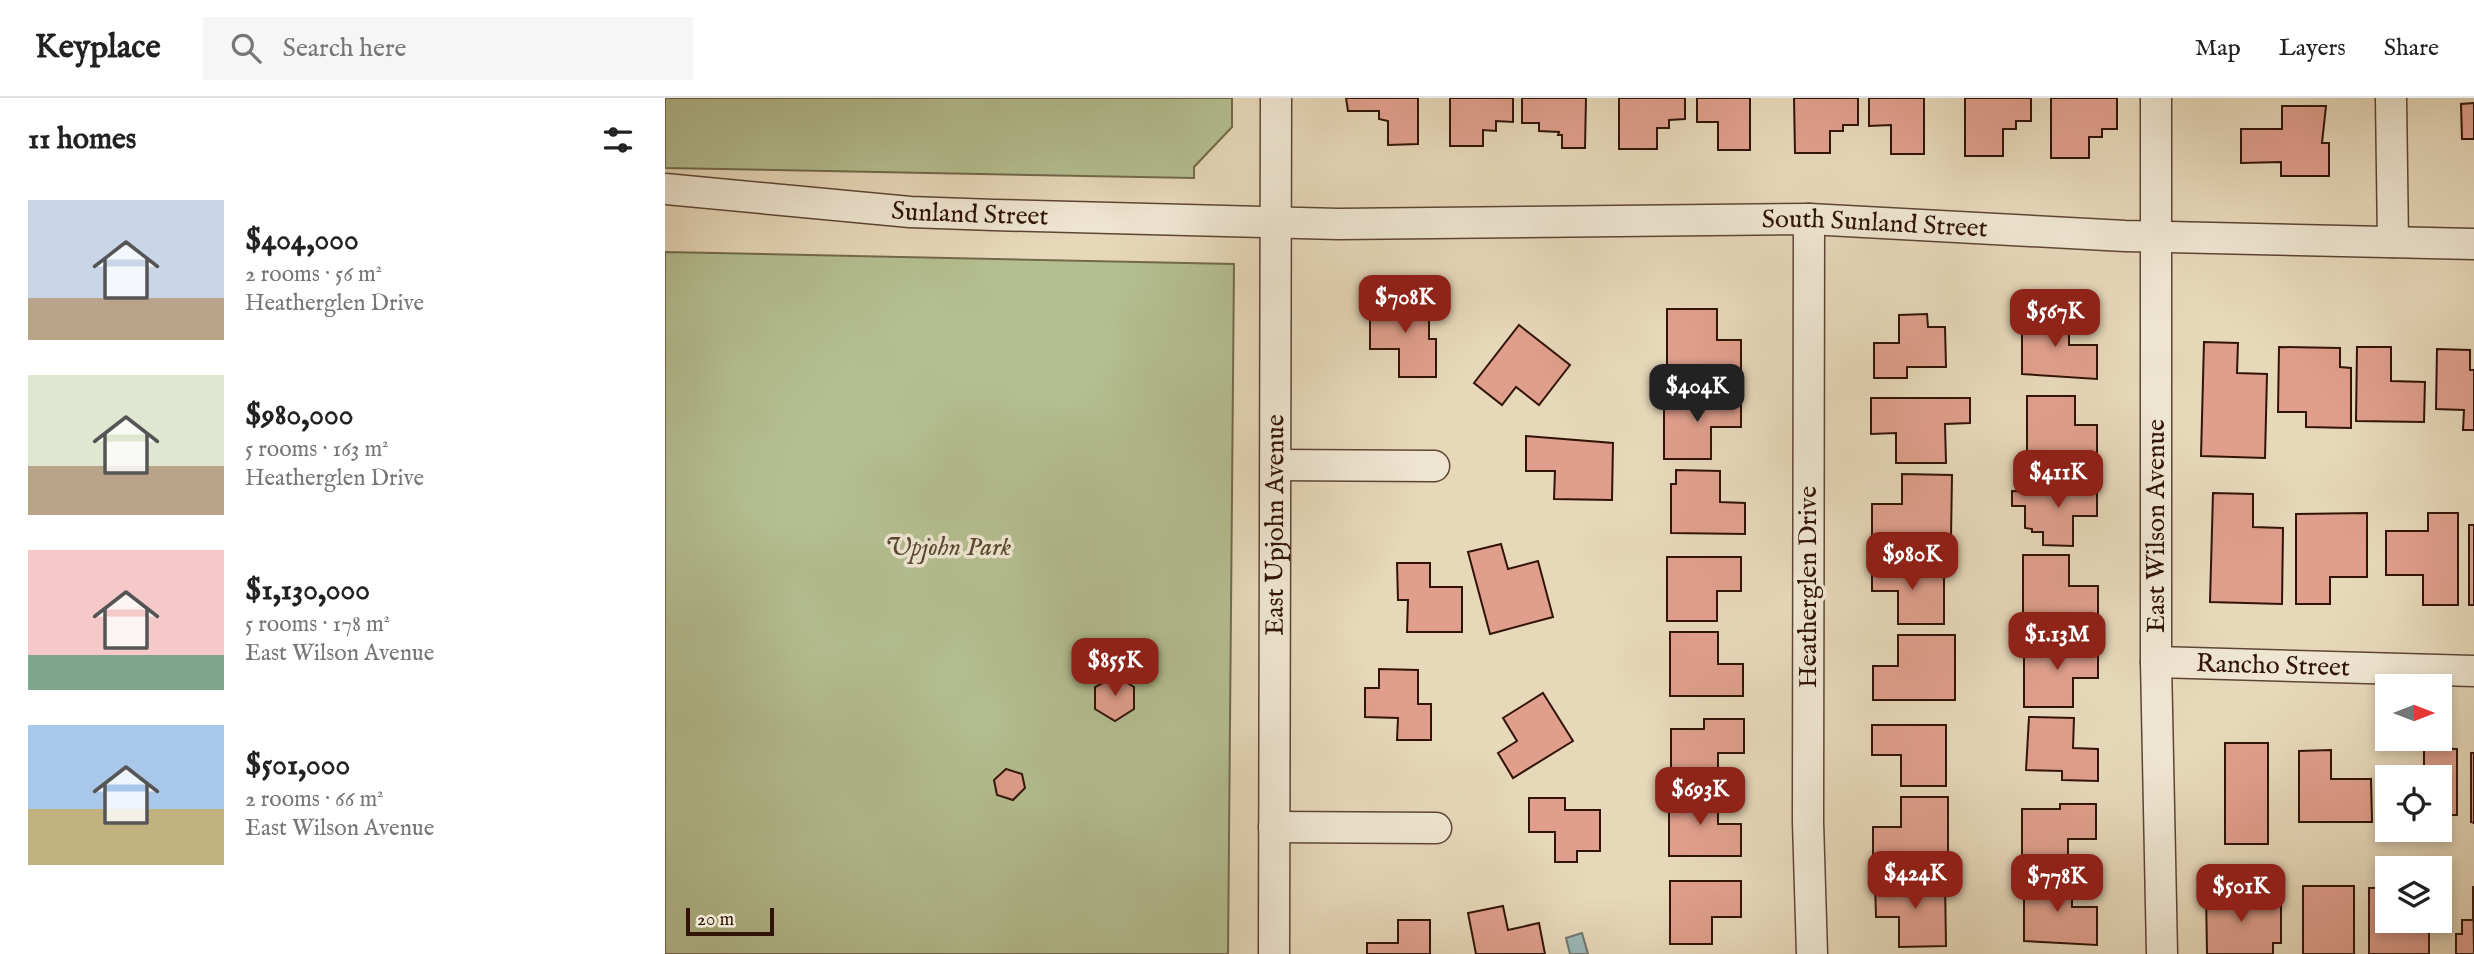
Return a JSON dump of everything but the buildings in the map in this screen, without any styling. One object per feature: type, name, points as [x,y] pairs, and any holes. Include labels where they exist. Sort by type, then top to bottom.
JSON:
[{"type":"street","name":"East Upjohn Avenue","points":[[1274,954],[1276,98]]},
{"type":"street","name":"East Wilson Avenue","points":[[2156,98],[2156,662],[2162,954]]},
{"type":"street","points":[[2391,98],[2393,242]]},
{"type":"street","name":"Sunland Street","points":[[665,188],[910,212],[1276,223]]},
{"type":"street","name":"South Sunland Street","points":[[1276,223],[1809,219],[2156,236],[2474,244]]},
{"type":"street","name":"Heatherglen Drive","points":[[1809,219],[1808,781],[1812,954]]},
{"type":"street","points":[[1276,465],[1434,466]]},
{"type":"street","name":"Rancho Street","points":[[2156,662],[2474,671]]},
{"type":"street","points":[[1274,827],[1436,828]]},
{"type":"green space","points":[[665,98],[1232,98],[1232,127],[1194,167],[1194,178],[665,168]]},
{"type":"green space","name":"Upjohn Park","points":[[665,252],[1234,264],[1228,954],[665,954]]},
{"type":"water","points":[[1582,933],[1588,954],[1570,954],[1566,938]]}]
